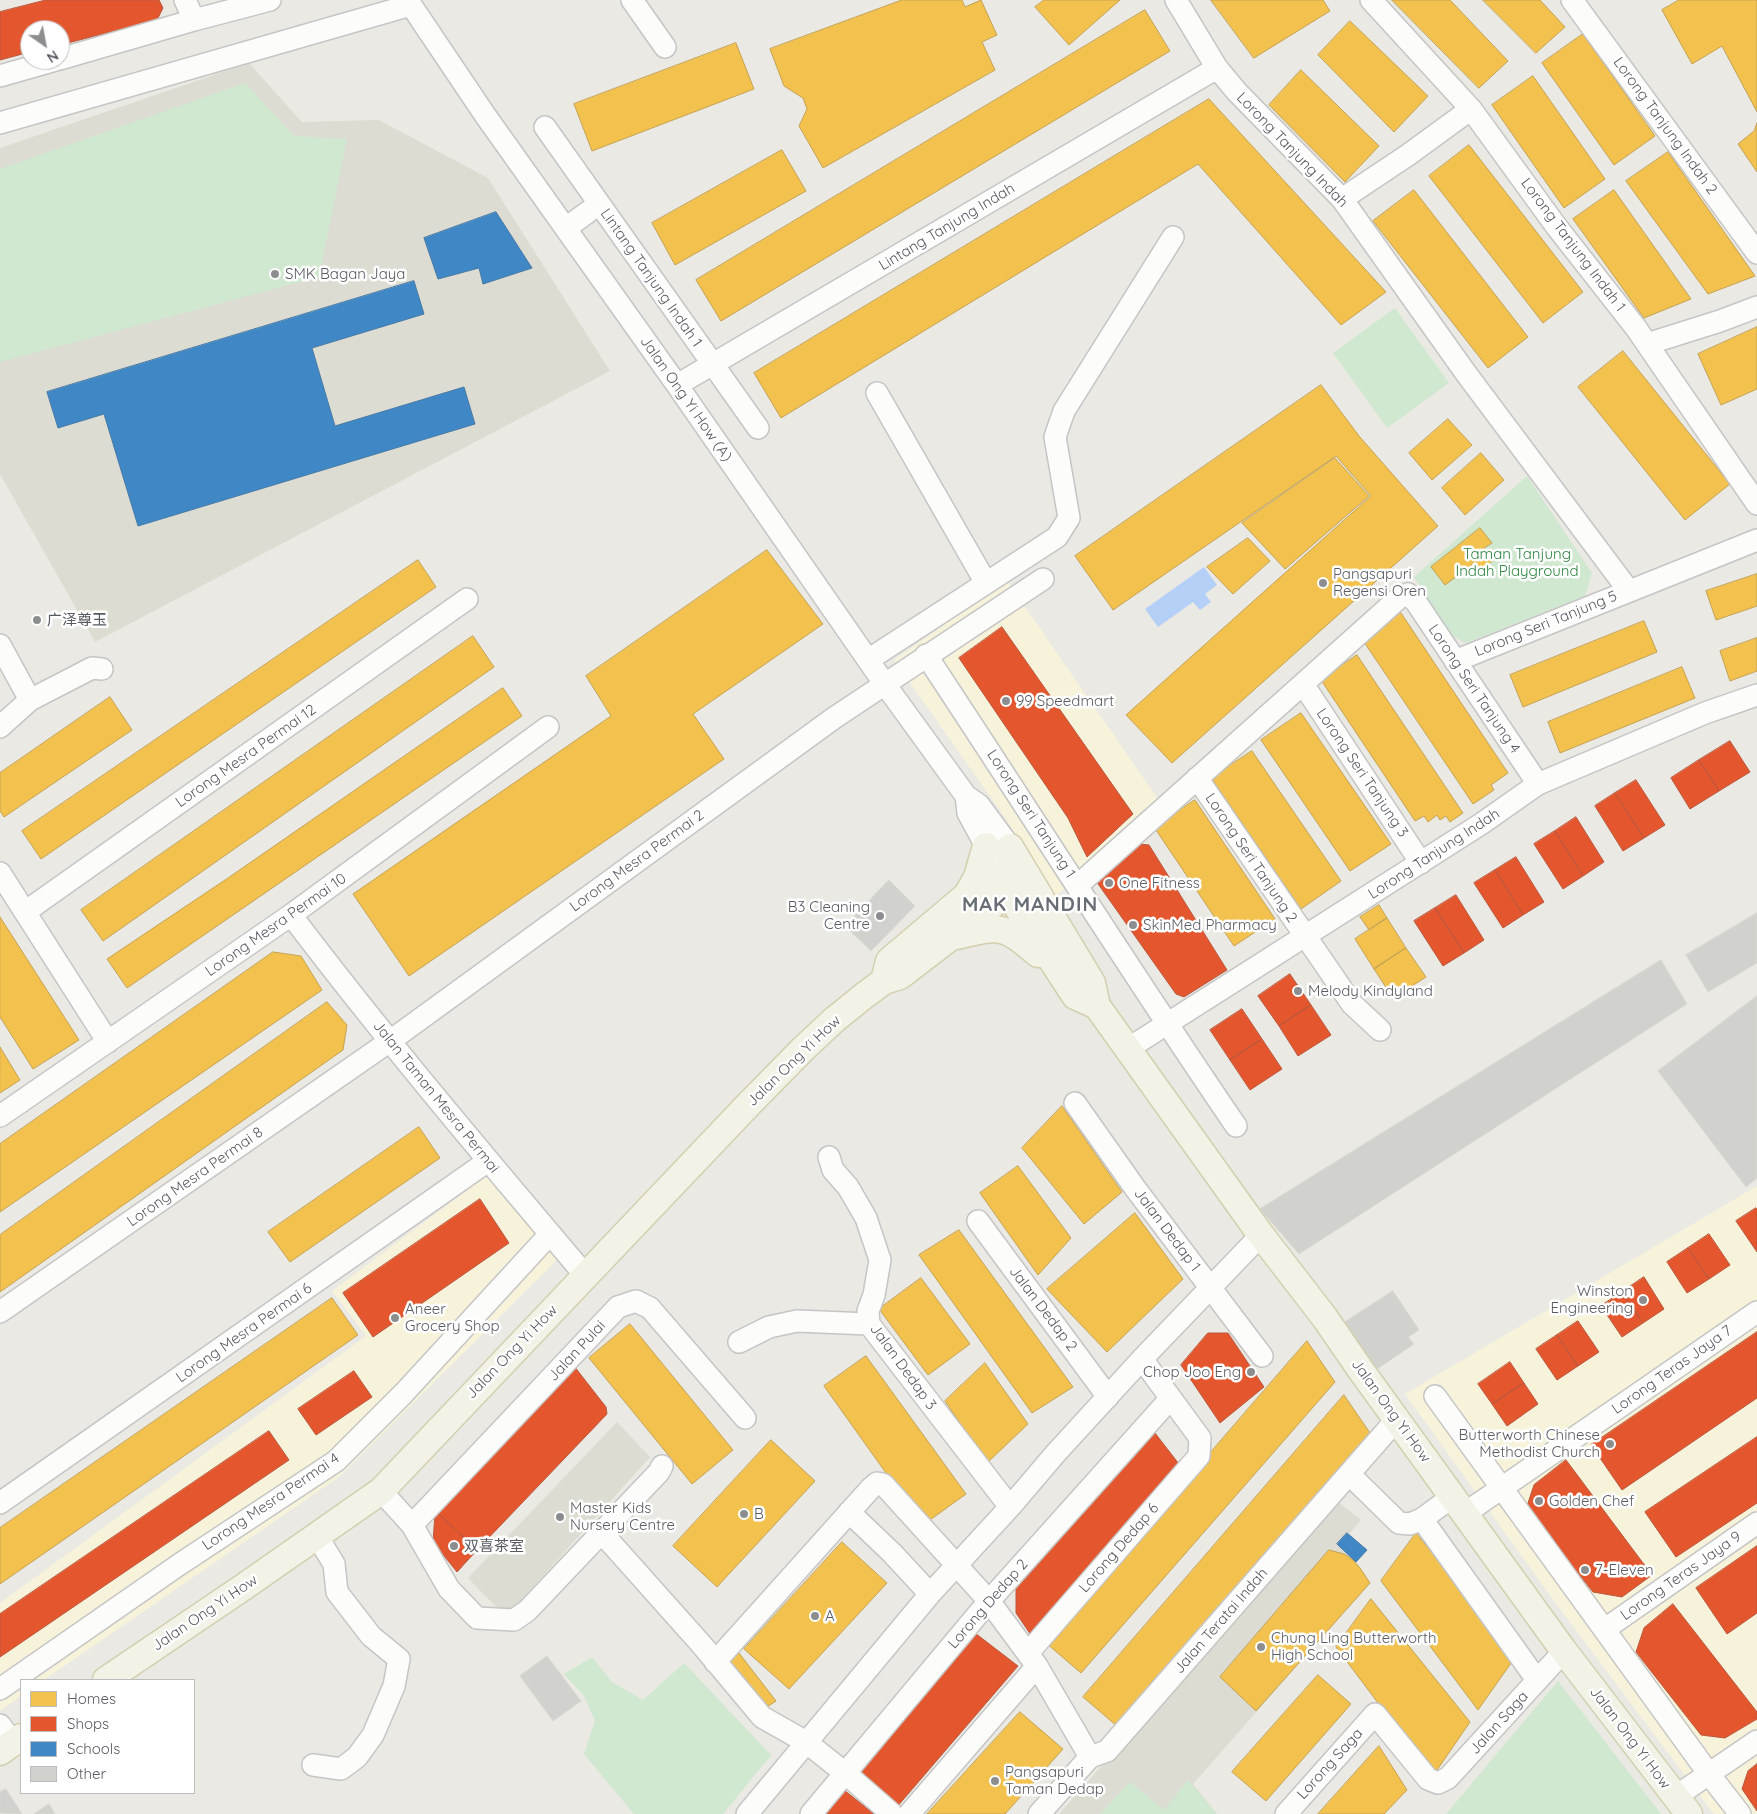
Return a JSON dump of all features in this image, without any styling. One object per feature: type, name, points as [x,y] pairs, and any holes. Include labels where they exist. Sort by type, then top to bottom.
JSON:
[{"type":"main road","points":[[884,981],[889,961],[967,895],[998,847],[1010,871],[1004,882]]},
{"type":"main road","name":"Jalan Ong Yi How","points":[[998,847],[1050,914],[1092,983],[1096,1006]]},
{"type":"main road","points":[[967,895],[1004,882],[1024,889],[1050,914]]},
{"type":"main road","name":"Jalan Ong Yi How","points":[[107,1679],[381,1491],[748,1105],[834,1020],[884,981],[900,976],[949,937],[1004,882],[1075,996],[1096,1006],[1129,1048],[1261,1235],[1325,1318],[1564,1652],[1682,1806]]},
{"type":"main road","points":[[949,937],[988,928],[1002,930],[1016,935],[1058,971]]},
{"type":"street","points":[[185,0],[194,20]]},
{"type":"street","points":[[70,56],[270,0]]},
{"type":"street","points":[[632,0],[665,47]]},
{"type":"street","name":"Lorong Tanjung Indah","points":[[1176,0],[1217,68],[1236,92],[1342,199],[1465,372],[1632,589]]},
{"type":"street","name":"Lorong Tanjung Indah 1","points":[[1371,0],[1471,109],[1556,226],[1636,328],[1757,504]]},
{"type":"street","name":"Lorong Tanjung Indah 2","points":[[1572,0],[1757,252]]},
{"type":"street","points":[[0,123],[410,2]]},
{"type":"street","name":"Jalan Ong Yi How (A)","points":[[410,2],[485,115],[677,385],[884,683],[966,796],[979,805],[998,847]]},
{"type":"street","name":"Lintang Tanjung Indah","points":[[677,385],[1217,68]]},
{"type":"street","points":[[0,76],[22,70]]},
{"type":"street","points":[[1342,199],[1408,155],[1471,109]]},
{"type":"street","name":"Lintang Tanjung Indah 1","points":[[544,127],[758,428]]},
{"type":"street","points":[[566,228],[599,204]]},
{"type":"street","points":[[868,660],[1057,537],[1069,518],[1055,437],[1064,411],[1173,237]]},
{"type":"street","points":[[1647,344],[1757,308]]},
{"type":"street","points":[[878,393],[986,582]]},
{"type":"street","name":"Lorong Seri Tanjung 5","points":[[1455,661],[1757,540]]},
{"type":"street","name":"Lorong Mesra Permai 2","points":[[390,1041],[826,724],[884,683],[1043,579]]},
{"type":"street","name":"Lorong Seri Tanjung 4","points":[[1303,684],[1399,598],[1408,594],[1416,602],[1538,784]]},
{"type":"street","name":"Lorong Mesra Permai 12","points":[[25,912],[467,599]]},
{"type":"street","points":[[0,645],[30,700]]},
{"type":"street","name":"Lorong Seri Tanjung 1","points":[[926,656],[1078,885],[1166,1024],[1236,1126]]},
{"type":"street","points":[[0,727],[30,700],[92,668],[102,668]]},
{"type":"street","points":[[1078,885],[1303,684]]},
{"type":"street","name":"Lorong Seri Tanjung 3","points":[[1303,684],[1422,862]]},
{"type":"street","name":"Lorong Tanjung Indah","points":[[1129,1048],[1481,824],[1538,784],[1705,713],[1757,695]]},
{"type":"street","name":"Lorong Mesra Permai 10","points":[[0,1116],[291,915],[548,727]]},
{"type":"street","name":"Lorong Seri Tanjung 2","points":[[1197,778],[1352,1004],[1380,1030]]},
{"type":"street","points":[[0,874],[108,1042]]},
{"type":"street","name":"Jalan Taman Mesra Permai","points":[[291,915],[441,1106],[586,1275]]},
{"type":"street","name":"Lorong Mesra Permai 8","points":[[0,1312],[390,1041]]},
{"type":"street","name":"Jalan Dedap 1","points":[[1075,1103],[1135,1188],[1262,1356]]},
{"type":"street","name":"Jalan Dedap 3","points":[[829,1157],[833,1170],[848,1187],[866,1218],[880,1260],[874,1295],[868,1311],[869,1324],[1010,1507]]},
{"type":"street","name":"Lorong Mesra Permai 6","points":[[0,1503],[488,1161]]},
{"type":"street","name":"Jalan Dedap 2","points":[[978,1221],[1108,1397]]},
{"type":"street","name":"Lorong Mesra Permai 4","points":[[0,1689],[180,1564],[336,1461],[404,1394],[550,1234]]},
{"type":"street","points":[[747,1814],[930,1594],[1142,1359],[1261,1235]]},
{"type":"street","name":"Jalan Pulai","points":[[412,1526],[618,1307],[636,1301],[650,1308],[745,1418]]},
{"type":"street","name":"Lorong Teras Jaya 7","points":[[1422,1518],[1501,1488],[1757,1312]]},
{"type":"street","points":[[739,1342],[769,1328],[797,1321],[869,1324]]},
{"type":"street","points":[[1142,1359],[1170,1399]]},
{"type":"street","points":[[1435,1396],[1740,1814]]},
{"type":"street","name":"Lorong Dedap 6","points":[[909,1814],[1032,1659],[1199,1456],[1200,1438],[1170,1399]]},
{"type":"street","name":"Lorong Dedap 2","points":[[811,1814],[989,1602],[1170,1399]]},
{"type":"street","name":"Jalan Teratai Indah","points":[[1039,1814],[1090,1757],[1107,1751],[1397,1419]]},
{"type":"street","points":[[381,1491],[412,1526],[450,1589],[477,1618],[514,1620],[528,1611],[659,1472],[662,1466]]},
{"type":"street","points":[[1349,1474],[1399,1523],[1410,1524],[1422,1518],[1537,1680]]},
{"type":"street","points":[[715,1662],[849,1512],[877,1483],[883,1484],[989,1602],[1032,1659],[1090,1757]]},
{"type":"street","points":[[849,1512],[892,1553],[930,1594]]},
{"type":"street","name":"Lorong Teras Jaya 9","points":[[1605,1628],[1757,1523]]},
{"type":"street","points":[[602,1533],[701,1644],[762,1718],[806,1742],[846,1773],[892,1814]]},
{"type":"street","points":[[313,1765],[341,1768],[357,1757],[373,1736],[394,1686],[399,1659],[371,1636],[338,1592],[334,1564],[316,1536]]},
{"type":"street","name":"Jalan Saga","points":[[1375,1714],[1428,1779],[1438,1782],[1448,1778],[1564,1652]]},
{"type":"street","name":"Lorong Saga","points":[[1286,1814],[1375,1714]]},
{"type":"street","points":[[1682,1806],[1710,1774],[1757,1741]]},
{"type":"shaded area","name":"SMK Bagan Jaya","points":[[249,63],[302,122],[379,120],[488,178],[610,371],[95,642],[0,474],[0,148]]},
{"type":"shaded area","points":[[1007,581],[1158,799],[1052,900],[1006,819],[894,660]]},
{"type":"shaded area","points":[[498,1167],[566,1251],[339,1477],[45,1679],[20,1679],[20,1697],[0,1711],[0,1603],[366,1336],[332,1291]]},
{"type":"shaded area","points":[[1757,1186],[1757,1814],[1714,1814],[1552,1598],[1405,1394]]},
{"type":"shaded area","name":"Master Kids Nursery Centre","points":[[617,1422],[650,1457],[506,1617],[468,1578]]},
{"type":"shaded area","name":"Chung Ling Butterworth High School","points":[[1337,1501],[1361,1520],[1349,1534],[1367,1550],[1356,1562],[1370,1583],[1193,1784],[1217,1814],[1059,1814]]},
{"type":"green space","points":[[245,83],[294,136],[347,139],[319,277],[0,362],[0,169]]},
{"type":"green space","points":[[1395,308],[1449,383],[1387,428],[1333,353]]},
{"type":"green space","name":"Taman Tanjung Indah Playground","points":[[1527,476],[1592,573],[1585,596],[1466,643],[1452,636],[1414,577]]},
{"type":"green space","points":[[592,1657],[612,1682],[643,1700],[684,1663],[771,1755],[723,1814],[634,1814],[584,1754],[595,1721],[584,1696],[564,1674]]},
{"type":"green space","points":[[1558,1681],[1661,1814],[1446,1814]]},
{"type":"green space","points":[[1188,1780],[1217,1814],[1100,1814],[1130,1782],[1164,1810]]},
{"type":"water","points":[[1204,567],[1217,585],[1205,594],[1211,602],[1200,610],[1193,602],[1158,627],[1145,609]]},
{"type":"building: Homes","points":[[902,0],[962,0],[965,7],[981,0],[997,35],[982,42],[995,70],[823,168],[799,126],[807,109],[803,98],[784,86],[770,49]]},
{"type":"building: Homes","points":[[1044,0],[1120,0],[1069,45],[1035,7]]},
{"type":"building: Homes","points":[[1211,0],[1323,0],[1330,11],[1254,58]]},
{"type":"building: Homes","points":[[1392,0],[1450,0],[1508,61],[1479,88]]},
{"type":"building: Homes","points":[[1483,0],[1540,0],[1565,27],[1536,53]]},
{"type":"building: Homes","points":[[1679,0],[1757,0],[1757,112],[1722,46],[1692,64],[1662,10]]},
{"type":"building: Homes","points":[[1145,10],[1170,51],[721,321],[696,280]]},
{"type":"building: Homes","points":[[1350,21],[1428,96],[1394,132],[1318,55]]},
{"type":"building: Homes","points":[[1583,34],[1655,136],[1614,165],[1542,63]]},
{"type":"building: Homes","points":[[736,43],[754,89],[592,151],[574,104]]},
{"type":"building: Homes","points":[[1301,70],[1379,146],[1345,182],[1269,105]]},
{"type":"building: Homes","points":[[1533,76],[1605,179],[1564,208],[1492,105]]},
{"type":"building: Homes","points":[[1209,99],[1386,292],[1341,325],[1198,164],[781,418],[754,373]]},
{"type":"building: Homes","points":[[1757,123],[1757,172],[1738,144],[1754,131]]},
{"type":"building: Homes","points":[[1469,145],[1583,292],[1543,323],[1429,176]]},
{"type":"building: Homes","points":[[782,150],[806,191],[675,265],[652,223]]},
{"type":"building: Homes","points":[[1668,152],[1755,276],[1708,294],[1626,181]]},
{"type":"building: Homes","points":[[1414,190],[1528,337],[1488,368],[1373,221]]},
{"type":"building: Homes","points":[[1614,190],[1691,299],[1644,318],[1573,219]]},
{"type":"building: Homes","points":[[1757,327],[1757,389],[1721,405],[1698,354]]},
{"type":"building: Homes","points":[[1623,351],[1730,484],[1685,520],[1578,387]]},
{"type":"building: Homes","name":"Pangsapuri Regensi Oren","points":[[1321,385],[1359,436],[1438,526],[1172,763],[1126,715],[1371,496],[1336,456],[1113,610],[1075,556]]},
{"type":"building: Homes","points":[[1448,419],[1472,445],[1432,480],[1409,453]]},
{"type":"building: Homes","points":[[1481,453],[1504,480],[1465,515],[1442,488]]},
{"type":"building: Homes","points":[[1335,458],[1369,496],[1285,569],[1242,523]]},
{"type":"building: Homes","points":[[1480,528],[1492,543],[1484,548],[1494,560],[1480,570],[1474,563],[1445,585],[1431,567]]},
{"type":"building: Homes","points":[[1248,538],[1270,561],[1233,594],[1207,567]]},
{"type":"building: Homes","points":[[767,550],[823,624],[693,714],[724,759],[409,976],[353,894],[611,716],[586,676]]},
{"type":"building: Homes","points":[[418,560],[436,587],[41,859],[22,831]]},
{"type":"building: Homes","points":[[1757,574],[1757,606],[1716,620],[1706,591]]},
{"type":"building: Homes","points":[[1401,613],[1508,773],[1491,785],[1494,790],[1473,804],[1362,639]]},
{"type":"building: Homes","points":[[1644,621],[1657,652],[1523,707],[1510,675]]},
{"type":"building: Homes","points":[[473,636],[494,667],[103,941],[81,910]]},
{"type":"building: Homes","points":[[1757,638],[1757,671],[1730,681],[1720,651]]},
{"type":"building: Homes","points":[[1357,655],[1463,813],[1450,822],[1446,816],[1440,820],[1437,815],[1428,822],[1424,816],[1415,821],[1321,680]]},
{"type":"building: Homes","points":[[1682,667],[1695,698],[1560,753],[1548,722]]},
{"type":"building: Homes","points":[[503,688],[522,716],[127,988],[107,959]]},
{"type":"building: Homes","points":[[110,697],[132,730],[4,817],[0,811],[0,773]]},
{"type":"building: Homes","points":[[1301,713],[1391,844],[1350,871],[1261,740]]},
{"type":"building: Homes","points":[[1252,751],[1341,881],[1301,909],[1211,778]]},
{"type":"building: Homes","points":[[1195,800],[1275,919],[1234,946],[1154,827]]},
{"type":"building: Homes","points":[[1379,905],[1387,918],[1369,930],[1360,917]]},
{"type":"building: Homes","points":[[0,917],[79,1040],[33,1069],[0,1017]]},
{"type":"building: Homes","points":[[1387,918],[1406,948],[1374,969],[1355,939]]},
{"type":"building: Homes","points":[[1406,948],[1426,977],[1393,998],[1374,969]]},
{"type":"building: Homes","points":[[273,952],[301,956],[322,990],[0,1212],[0,1144]]},
{"type":"building: Homes","points":[[327,1002],[347,1025],[343,1050],[0,1292],[0,1235]]},
{"type":"building: Homes","points":[[0,1047],[20,1080],[0,1093]]},
{"type":"building: Homes","points":[[1062,1106],[1122,1192],[1084,1224],[1022,1148]]},
{"type":"building: Homes","points":[[419,1127],[440,1158],[290,1262],[268,1232]]},
{"type":"building: Homes","points":[[1018,1166],[1071,1238],[1038,1275],[980,1193]]},
{"type":"building: Homes","points":[[1135,1213],[1183,1279],[1107,1352],[1047,1289]]},
{"type":"building: Homes","points":[[959,1230],[1073,1387],[1032,1413],[919,1255]]},
{"type":"building: Homes","points":[[921,1278],[970,1344],[928,1375],[879,1309]]},
{"type":"building: Homes","points":[[332,1298],[358,1335],[0,1584],[0,1528]]},
{"type":"building: Homes","points":[[630,1324],[733,1450],[692,1484],[589,1358]]},
{"type":"building: Homes","points":[[1307,1341],[1335,1382],[1081,1673],[1046,1643]]},
{"type":"building: Homes","points":[[866,1356],[966,1494],[923,1525],[824,1386]]},
{"type":"building: Homes","points":[[985,1363],[1028,1424],[987,1463],[945,1401]]},
{"type":"building: Homes","points":[[1344,1395],[1372,1436],[1118,1727],[1083,1697]]},
{"type":"building: Homes","name":"B","points":[[771,1440],[815,1481],[717,1587],[673,1546]]},
{"type":"building: Homes","points":[[1416,1533],[1516,1656],[1478,1710],[1381,1581]]},
{"type":"building: Homes","name":"A","points":[[842,1542],[887,1583],[789,1689],[744,1649]]},
{"type":"building: Homes","points":[[1329,1550],[1344,1554],[1353,1560],[1370,1583],[1256,1711],[1220,1677]]},
{"type":"building: Homes","points":[[1371,1599],[1470,1722],[1433,1776],[1336,1647]]},
{"type":"building: Homes","points":[[739,1653],[776,1701],[764,1709],[727,1661]]},
{"type":"building: Homes","points":[[1318,1675],[1351,1704],[1266,1801],[1232,1772]]},
{"type":"building: Homes","name":"Pangsapuri Taman Dedap","points":[[1020,1712],[1063,1749],[1005,1814],[927,1814]]},
{"type":"building: Homes","points":[[1379,1746],[1407,1790],[1384,1814],[1318,1814]]},
{"type":"building: Shops","points":[[46,0],[159,0],[163,8],[157,20],[70,42],[70,20],[20,20],[20,55],[0,60],[0,12]]},
{"type":"building: Shops","points":[[1002,627],[1133,814],[1087,857],[1068,818],[959,658]]},
{"type":"building: Shops","points":[[1730,741],[1750,772],[1719,791],[1699,760]]},
{"type":"building: Shops","points":[[1699,760],[1719,791],[1690,809],[1671,778]]},
{"type":"building: Shops","points":[[1636,780],[1665,825],[1644,838],[1615,793]]},
{"type":"building: Shops","points":[[1615,793],[1644,838],[1623,851],[1595,806]]},
{"type":"building: Shops","points":[[1576,817],[1604,862],[1583,876],[1555,831]]},
{"type":"building: Shops","points":[[1555,831],[1583,876],[1563,889],[1534,844]]},
{"type":"building: Shops","points":[[1139,844],[1149,845],[1227,970],[1184,997],[1176,994],[1096,881]]},
{"type":"building: Shops","points":[[1516,857],[1544,902],[1523,915],[1495,870]]},
{"type":"building: Shops","points":[[1495,870],[1523,915],[1503,928],[1474,883]]},
{"type":"building: Shops","points":[[1456,895],[1484,940],[1464,953],[1435,908]]},
{"type":"building: Shops","points":[[1435,908],[1464,953],[1443,966],[1414,921]]},
{"type":"building: Shops","points":[[1290,974],[1311,1005],[1279,1026],[1258,996]]},
{"type":"building: Shops","points":[[1311,1005],[1331,1035],[1298,1056],[1279,1026]]},
{"type":"building: Shops","points":[[1242,1009],[1262,1039],[1230,1060],[1210,1030]]},
{"type":"building: Shops","points":[[1262,1039],[1282,1069],[1250,1090],[1230,1060]]},
{"type":"building: Shops","points":[[480,1199],[509,1243],[373,1337],[343,1293]]},
{"type":"building: Shops","points":[[1757,1209],[1757,1252],[1736,1221]]},
{"type":"building: Shops","points":[[1709,1234],[1730,1265],[1709,1279],[1688,1248]]},
{"type":"building: Shops","points":[[1688,1248],[1709,1279],[1687,1293],[1667,1262]]},
{"type":"building: Shops","name":"Winston Engineering","points":[[1644,1277],[1664,1309],[1643,1323],[1622,1292]]},
{"type":"building: Shops","points":[[1622,1292],[1643,1323],[1622,1337],[1601,1306]]},
{"type":"building: Shops","points":[[1578,1321],[1599,1352],[1578,1366],[1557,1335]]},
{"type":"building: Shops","points":[[1757,1332],[1757,1398],[1622,1490],[1591,1445]]},
{"type":"building: Shops","points":[[1208,1333],[1228,1333],[1264,1387],[1220,1423],[1181,1365]]},
{"type":"building: Shops","points":[[1557,1335],[1578,1366],[1557,1380],[1536,1349]]},
{"type":"building: Shops","points":[[1510,1362],[1524,1383],[1492,1404],[1478,1384]]},
{"type":"building: Shops","points":[[574,1366],[606,1407],[607,1414],[477,1550],[437,1512]]},
{"type":"building: Shops","points":[[354,1371],[372,1397],[316,1435],[298,1409]]},
{"type":"building: Shops","points":[[1524,1383],[1538,1404],[1507,1426],[1492,1404]]},
{"type":"building: Shops","points":[[269,1431],[289,1460],[0,1657],[0,1614]]},
{"type":"building: Shops","points":[[1155,1433],[1182,1468],[1033,1638],[1016,1613],[1016,1589]]},
{"type":"building: Shops","points":[[1757,1437],[1757,1503],[1676,1557],[1645,1512]]},
{"type":"building: Shops","points":[[1566,1460],[1652,1575],[1622,1597],[1593,1592],[1526,1509],[1534,1485]]},
{"type":"building: Shops","name":"双喜茶室","points":[[437,1512],[477,1550],[457,1572],[433,1542],[435,1514]]},
{"type":"building: Shops","points":[[1757,1546],[1757,1613],[1727,1634],[1696,1588]]},
{"type":"building: Shops","points":[[1673,1604],[1757,1712],[1757,1719],[1725,1738],[1701,1735],[1636,1652],[1644,1628]]},
{"type":"building: Shops","points":[[975,1633],[1018,1666],[896,1808],[857,1778]]},
{"type":"building: Shops","points":[[1757,1764],[1757,1811],[1742,1789],[1748,1771]]},
{"type":"building: Shops","points":[[844,1790],[874,1814],[825,1814]]},
{"type":"building: Schools","points":[[496,212],[532,268],[483,284],[479,268],[438,279],[424,238]]},
{"type":"building: Schools","points":[[414,281],[424,314],[312,348],[335,426],[464,387],[475,424],[138,526],[104,414],[58,428],[47,392]]},
{"type":"building: Schools","points":[[1347,1533],[1367,1550],[1356,1562],[1337,1544]]},
{"type":"building: Other","name":"B3 Cleaning Centre","points":[[889,880],[915,906],[871,951],[845,926]]},
{"type":"building: Other","points":[[1757,913],[1757,963],[1708,992],[1686,955]]},
{"type":"building: Other","points":[[1661,960],[1687,1004],[1299,1254],[1260,1209]]},
{"type":"building: Other","points":[[1757,996],[1757,1178],[1746,1187],[1658,1071]]},
{"type":"building: Other","points":[[1393,1291],[1419,1330],[1408,1337],[1414,1344],[1377,1369],[1345,1322]]},
{"type":"building: Other","points":[[547,1656],[581,1701],[553,1721],[520,1676]]},
{"type":"building: Other","points":[[6,1789],[22,1814],[0,1813],[0,1792]]},
{"type":"building: Other","points":[[49,1804],[55,1814],[34,1814]]},
{"type":"place","name":"SMK Bagan Jaya","points":[[275,274]]},
{"type":"place","name":"Pangsapuri Regensi Oren","points":[[1323,583]]},
{"type":"place","name":"广泽尊玉","points":[[37,620]]},
{"type":"place","name":"99 Speedmart","points":[[1006,701]]},
{"type":"place","name":"One Fitness","points":[[1109,883]]},
{"type":"place","name":"B3 Cleaning Centre","points":[[880,916]]},
{"type":"place","name":"SkinMed Pharmacy","points":[[1133,925]]},
{"type":"place","name":"Melody Kindyland","points":[[1298,991]]},
{"type":"place","name":"Winston Engineering","points":[[1643,1300]]},
{"type":"place","name":"Aneer Grocery Shop","points":[[395,1318]]},
{"type":"place","name":"Chop Joo Eng","points":[[1251,1372]]},
{"type":"place","name":"Butterworth Chinese Methodist Church","points":[[1610,1444]]},
{"type":"place","name":"Golden Chef","points":[[1539,1501]]},
{"type":"place","name":"B","points":[[744,1514]]},
{"type":"place","name":"Master Kids Nursery Centre","points":[[560,1517]]},
{"type":"place","name":"双喜茶室","points":[[454,1546]]},
{"type":"place","name":"7-Eleven","points":[[1585,1570]]},
{"type":"place","name":"A","points":[[815,1616]]},
{"type":"place","name":"Chung Ling Butterworth High School","points":[[1261,1647]]},
{"type":"place","name":"Pangsapuri Taman Dedap","points":[[995,1781]]},
{"type":"district","name":"MAK MANDIN","points":[[1030,905]]}]
